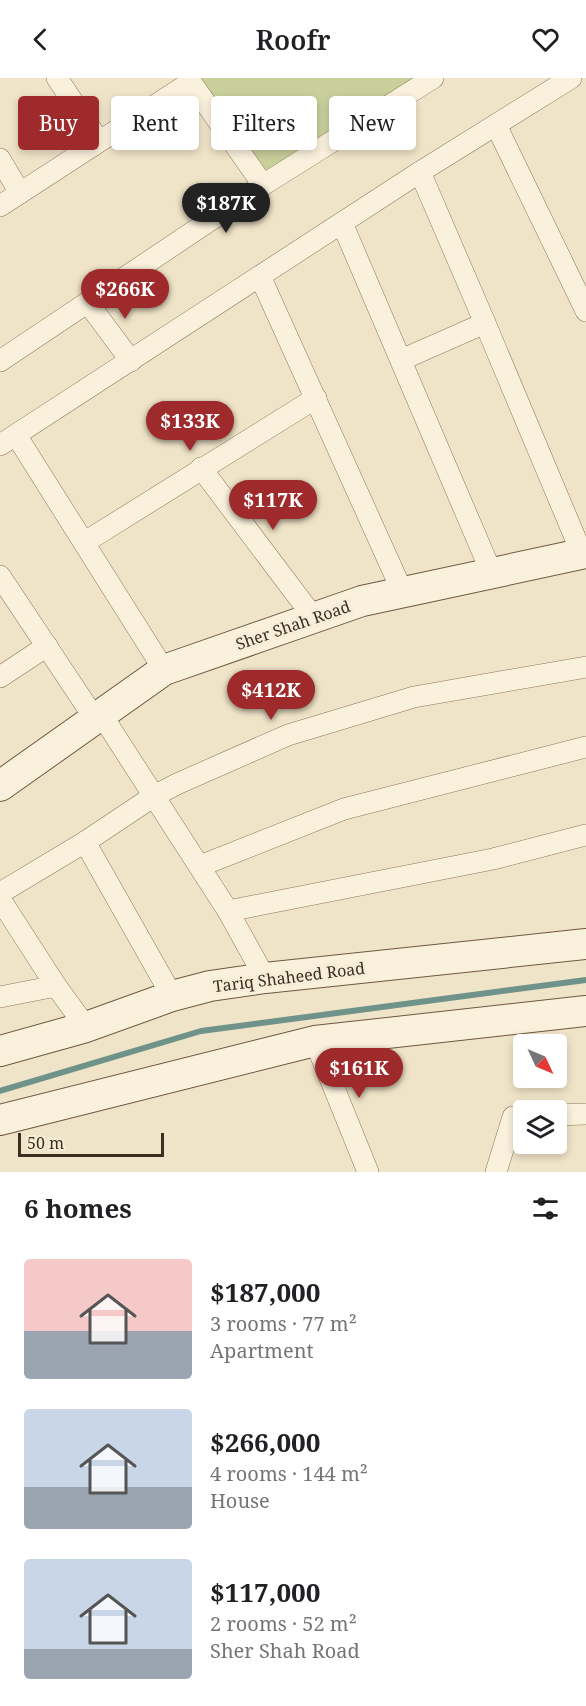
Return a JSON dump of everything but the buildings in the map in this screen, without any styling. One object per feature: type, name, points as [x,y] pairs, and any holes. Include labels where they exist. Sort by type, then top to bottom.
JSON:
[{"type":"main road","name":"Sher Shah Road","points":[[0,786],[164,670],[362,602],[584,554]]},
{"type":"main road","name":"Tariq Shaheed Road","points":[[0,1051],[86,1027],[172,996],[210,987],[265,978],[586,944]]},
{"type":"main road","points":[[0,1120],[315,1041],[586,1011]]},
{"type":"street","points":[[57,78],[69,96]]},
{"type":"street","points":[[0,361],[263,185],[433,78]]},
{"type":"street","points":[[164,670],[85,542],[8,440],[420,172],[571,78]]},
{"type":"street","points":[[99,141],[189,80],[263,185]]},
{"type":"street","points":[[496,125],[586,311]]},
{"type":"street","points":[[0,206],[85,150]]},
{"type":"street","points":[[0,159],[20,193]]},
{"type":"street","points":[[420,172],[584,554]]},
{"type":"street","points":[[342,223],[492,574]]},
{"type":"street","points":[[260,276],[404,593]]},
{"type":"street","points":[[88,303],[131,361]]},
{"type":"street","points":[[401,360],[485,323]]},
{"type":"street","points":[[85,542],[316,398]]},
{"type":"street","points":[[201,468],[314,618]]},
{"type":"street","points":[[1,578],[154,796],[228,911],[265,978]]},
{"type":"street","points":[[0,677],[47,646]]},
{"type":"street","points":[[0,893],[85,842],[154,796],[288,735],[414,697],[586,667]]},
{"type":"street","points":[[200,866],[344,809],[586,747]]},
{"type":"street","points":[[228,911],[493,859],[586,835]]},
{"type":"street","points":[[85,842],[172,996]]},
{"type":"street","points":[[0,899],[56,986],[86,1027]]},
{"type":"street","points":[[0,997],[56,986]]},
{"type":"street","points":[[315,1041],[368,1172]]},
{"type":"street","points":[[567,1115],[586,1114]]},
{"type":"street","points":[[496,1172],[513,1117]]},
{"type":"green space","points":[[188,78],[429,78],[401,96],[329,96],[329,142],[263,185],[238,150],[317,150],[317,96],[211,96],[211,111]]},
{"type":"waterway","points":[[0,1091],[201,1031],[586,980]]}]
